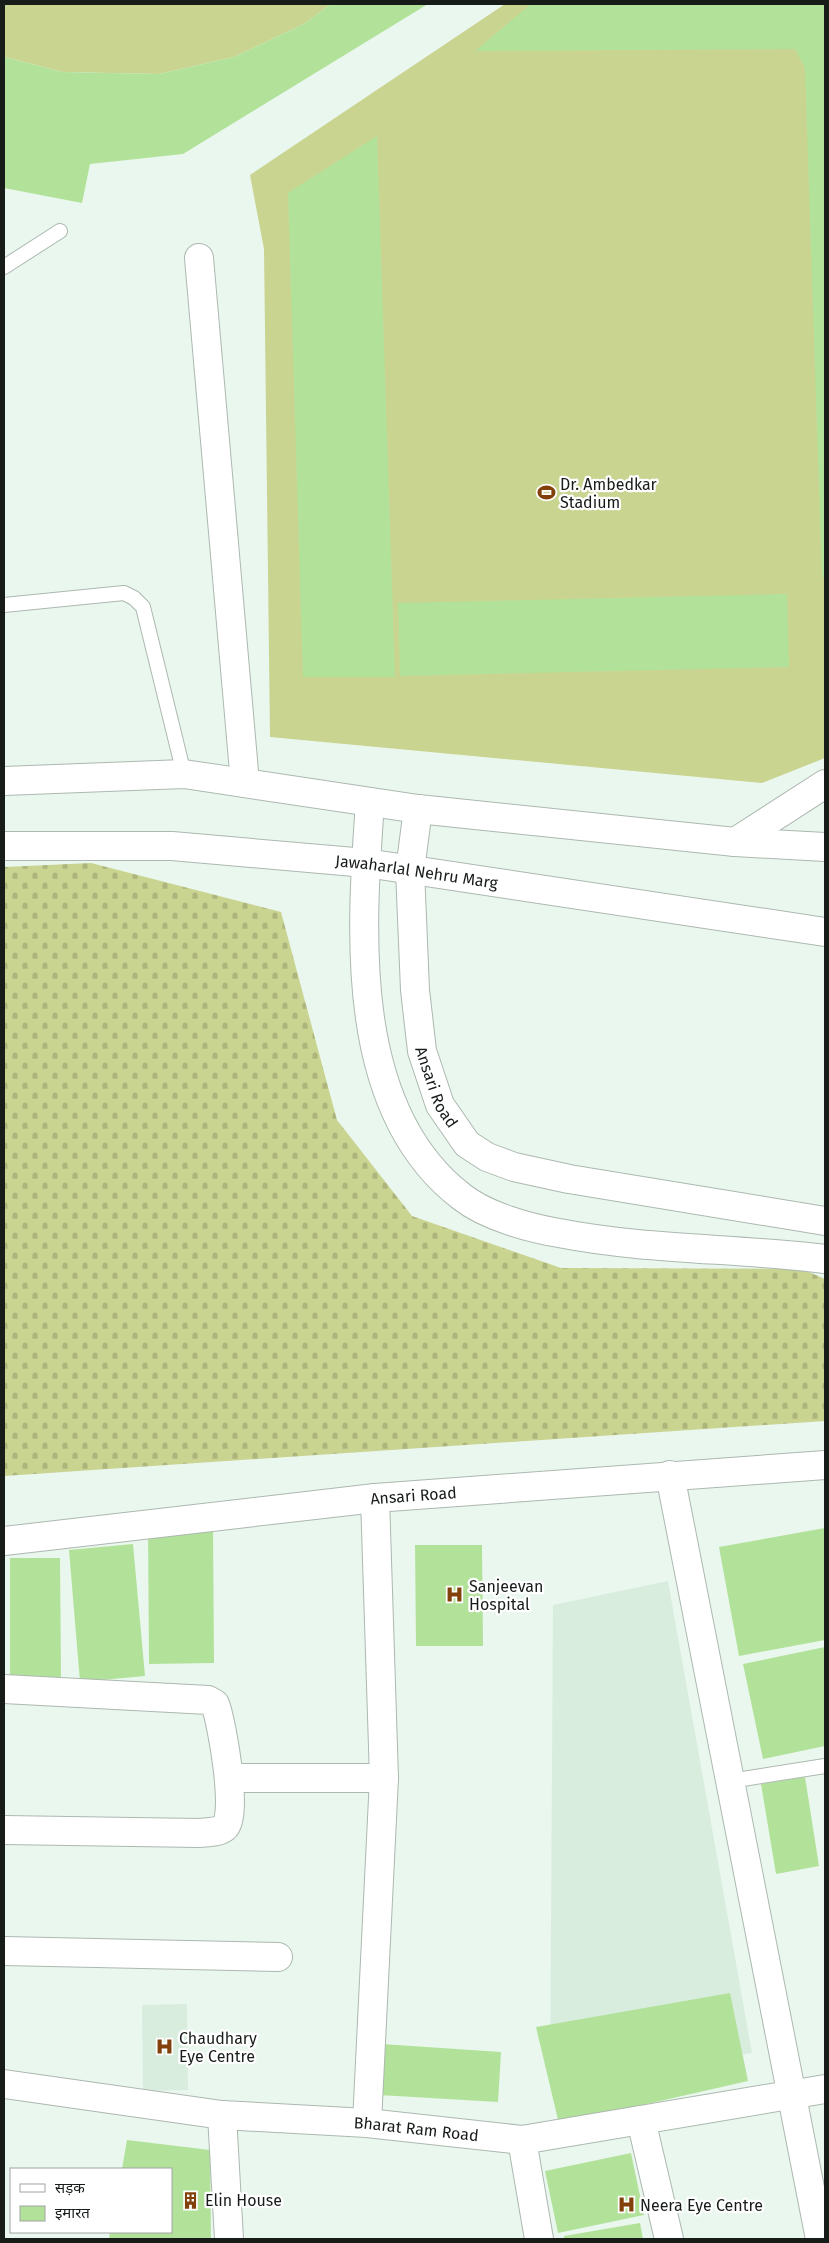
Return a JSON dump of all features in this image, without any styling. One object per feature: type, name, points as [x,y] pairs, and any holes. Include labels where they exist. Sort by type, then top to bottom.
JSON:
[{"type":"street","points":[[199,258],[245,783]]},
{"type":"street","points":[[4,781],[184,774],[418,809],[735,842],[825,847]]},
{"type":"street","points":[[735,842],[825,784]]},
{"type":"street","points":[[370,802],[364,937],[369,1014],[377,1058],[388,1093],[404,1128],[429,1165],[462,1198],[499,1217],[558,1233],[628,1244],[703,1248],[825,1259]]},
{"type":"street","name":"Ansari Road","points":[[418,809],[410,870],[415,990],[422,1051],[440,1105],[467,1144],[487,1157],[514,1167],[569,1179],[825,1221]]},
{"type":"street","name":"Jawaharlal Nehru Marg","points":[[4,846],[172,846],[366,863],[825,932]]},
{"type":"street","name":"Ansari Road","points":[[4,1541],[375,1498],[825,1465]]},
{"type":"street","points":[[670,1475],[820,2239]]},
{"type":"street","points":[[368,2123],[384,1778],[375,1498]]},
{"type":"street","points":[[4,1689],[208,1700],[216,1704],[220,1717],[229,1778],[229,1819],[225,1826],[217,1831],[198,1833],[4,1830]]},
{"type":"street","points":[[229,1778],[384,1778]]},
{"type":"street","points":[[4,1951],[278,1957]]},
{"type":"street","name":"Bharat Ram Road","points":[[4,2084],[222,2115],[368,2123],[522,2140],[825,2089]]},
{"type":"street","points":[[222,2115],[229,2239]]},
{"type":"street","points":[[641,2120],[669,2239]]},
{"type":"street","points":[[522,2140],[540,2239]]},
{"type":"lane","points":[[4,267],[60,231]]},
{"type":"lane","points":[[4,605],[124,592],[134,598],[143,607],[184,774]]},
{"type":"lane","points":[[730,1781],[825,1766]]},
{"type":"shaded area","points":[[668,1581],[752,2053],[550,2086],[553,1605]]},
{"type":"shaded area","name":"Chaudhary Eye Centre","points":[[187,2004],[188,2090],[143,2091],[142,2005]]},
{"type":"green space","points":[[4,4],[331,4],[304,24],[234,57],[159,74],[63,72],[4,57]]},
{"type":"green space","name":"Dr. Ambedkar Stadium","points":[[505,4],[825,4],[825,758],[762,783],[270,737],[264,249],[250,175]]},
{"type":"green space","points":[[91,863],[281,912],[337,1120],[412,1216],[561,1268],[802,1269],[825,1279],[825,1421],[4,1476],[4,867]]},
{"type":"building","points":[[331,4],[428,4],[183,154],[90,164],[82,203],[4,188],[4,57],[63,72],[159,74],[234,57],[304,24]]},
{"type":"building","points":[[531,4],[825,4],[825,577],[822,577],[805,68],[795,49],[475,51]]},
{"type":"building","points":[[377,136],[395,677],[303,677],[288,193]]},
{"type":"building","points":[[787,594],[789,667],[400,676],[398,603]]},
{"type":"building","points":[[213,1526],[214,1663],[149,1664],[148,1527]]},
{"type":"building","points":[[825,1528],[825,1640],[739,1656],[719,1547]]},
{"type":"building","points":[[133,1544],[145,1676],[80,1682],[69,1550]]},
{"type":"building","points":[[415,1545],[482,1545],[483,1646],[416,1646]]},
{"type":"building","points":[[10,1558],[60,1558],[61,1678],[10,1678]]},
{"type":"building","points":[[825,1647],[825,1746],[763,1759],[743,1664]]},
{"type":"building","points":[[805,1777],[819,1866],[776,1874],[761,1784]]},
{"type":"building","points":[[730,1993],[748,2081],[559,2124],[536,2027]]},
{"type":"building","points":[[382,2044],[501,2052],[498,2102],[379,2095]]},
{"type":"building","name":"Elin House","points":[[127,2140],[210,2150],[211,2239],[109,2239],[110,2233],[172,2233],[172,2168],[122,2168]]},
{"type":"building","points":[[631,2153],[644,2215],[558,2233],[545,2171]]},
{"type":"building","points":[[640,2223],[643,2239],[564,2239],[564,2236]]},
{"type":"place","name":"Dr. Ambedkar Stadium","points":[[546,493]]},
{"type":"place","name":"Sanjeevan Hospital","points":[[455,1595]]},
{"type":"place","name":"Chaudhary Eye Centre","points":[[165,2047]]},
{"type":"place","name":"Elin House","points":[[191,2200]]},
{"type":"place","name":"Neera Eye Centre","points":[[626,2205]]}]
